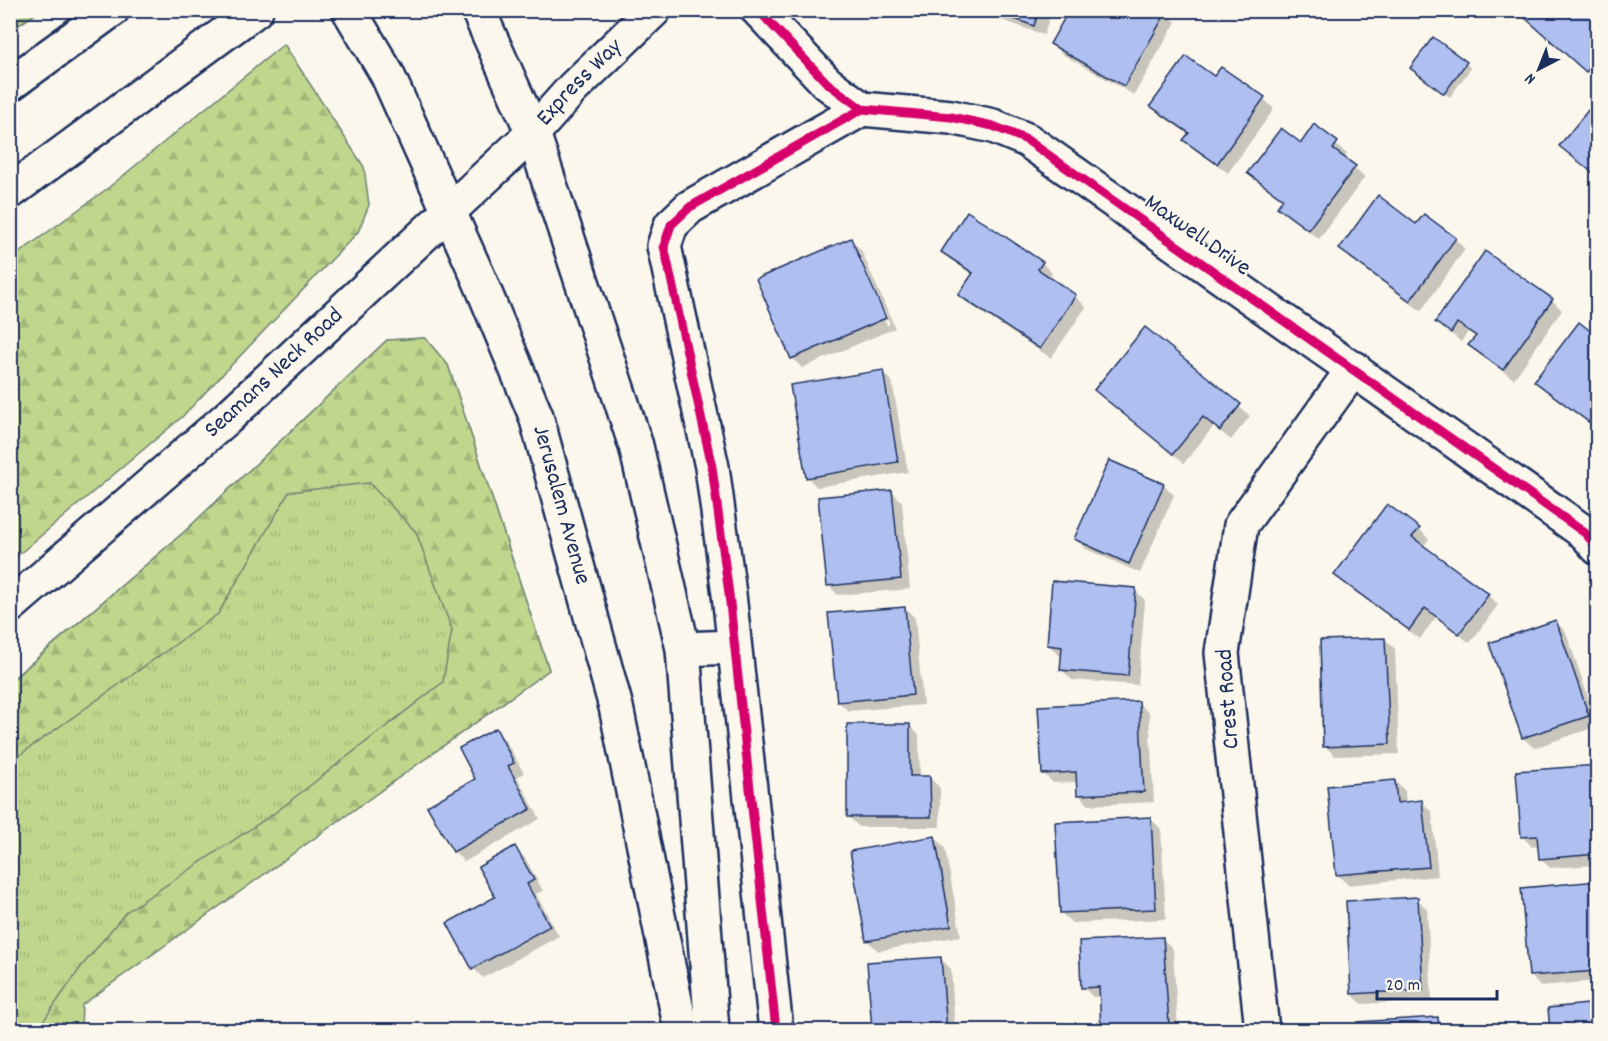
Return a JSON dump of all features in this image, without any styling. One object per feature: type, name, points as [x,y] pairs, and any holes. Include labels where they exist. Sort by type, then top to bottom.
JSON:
[{"type":"main road","points":[[10,84],[112,10]]},
{"type":"main road","points":[[10,192],[256,10]]},
{"type":"main road","name":"Jerusalem Avenue","points":[[349,10],[387,74],[536,416],[616,707],[681,1030]]},
{"type":"main road","points":[[478,10],[533,133],[636,446],[683,650],[712,1030]]},
{"type":"main road","name":"Express Way","points":[[533,133],[573,88],[654,10]]},
{"type":"main road","points":[[758,10],[827,83],[861,109],[690,207],[671,225],[664,246],[712,467],[776,1030]]},
{"type":"main road","name":"Maxwell Drive","points":[[861,109],[951,117],[993,126],[1027,140],[1585,533],[1598,548]]},
{"type":"main road","name":"Seamans Neck Road","points":[[10,606],[226,419],[533,133]]},
{"type":"main road","name":"Crest Road","points":[[1262,1030],[1222,653],[1241,525],[1354,369]]},
{"type":"main road","points":[[683,650],[734,647]]},
{"type":"green space","points":[[11,10],[40,10],[40,11],[11,30]]},
{"type":"green space","points":[[284,44],[364,167],[369,205],[358,232],[182,417],[11,561],[11,259],[108,188]]},
{"type":"green space","points":[[425,338],[448,365],[549,670],[42,1030],[11,1030],[10,681],[184,532],[387,340]]},
{"type":"green space","points":[[425,338],[448,365],[549,670],[82,1005],[81,1030],[37,1030],[81,967],[126,912],[276,812],[443,682],[452,630],[416,532],[369,483],[289,492],[218,614],[11,761],[11,681],[184,532],[387,340]]},
{"type":"building","points":[[990,10],[1039,10],[1034,26]]},
{"type":"building","points":[[1069,10],[1167,11],[1124,86],[1050,44]]},
{"type":"building","points":[[1530,10],[1598,10],[1598,59],[1586,72],[1524,17]]},
{"type":"building","points":[[1433,37],[1467,62],[1444,94],[1410,68]]},
{"type":"building","points":[[1186,56],[1214,76],[1221,67],[1265,97],[1217,164],[1183,140],[1189,133],[1150,106]]},
{"type":"building","points":[[1598,98],[1598,167],[1593,173],[1559,146]]},
{"type":"building","points":[[1314,124],[1338,142],[1333,149],[1356,166],[1308,230],[1277,207],[1283,199],[1247,173],[1281,128],[1301,143]]},
{"type":"building","points":[[1378,195],[1416,224],[1424,214],[1456,238],[1410,301],[1339,249]]},
{"type":"building","points":[[967,211],[1043,262],[1038,269],[1076,295],[1040,349],[958,295],[973,273],[941,252]]},
{"type":"building","points":[[851,238],[886,318],[791,359],[756,279]]},
{"type":"building","points":[[1485,251],[1553,299],[1503,370],[1468,345],[1476,336],[1457,323],[1451,333],[1435,322]]},
{"type":"building","points":[[1579,322],[1598,337],[1598,429],[1534,381]]},
{"type":"building","points":[[1145,327],[1241,404],[1220,431],[1203,417],[1173,454],[1094,390]]},
{"type":"building","points":[[883,370],[898,462],[806,478],[790,385]]},
{"type":"building","points":[[1109,460],[1164,484],[1129,564],[1074,539]]},
{"type":"building","points":[[892,490],[901,579],[827,586],[818,497]]},
{"type":"building","points":[[1387,504],[1420,528],[1412,537],[1489,594],[1459,634],[1425,608],[1409,630],[1334,575]]},
{"type":"building","points":[[1052,581],[1136,588],[1128,676],[1060,670],[1062,647],[1047,645]]},
{"type":"building","points":[[905,607],[913,695],[837,702],[828,613]]},
{"type":"building","points":[[1556,620],[1589,716],[1522,738],[1489,643]]},
{"type":"building","points":[[1385,638],[1390,744],[1323,747],[1320,640]]},
{"type":"building","points":[[1139,701],[1144,792],[1077,795],[1076,772],[1042,774],[1038,706]]},
{"type":"building","points":[[847,724],[910,724],[910,776],[930,776],[931,817],[847,817]]},
{"type":"building","points":[[496,728],[514,763],[508,766],[531,809],[453,852],[427,806],[475,779],[459,748]]},
{"type":"building","points":[[1598,765],[1598,854],[1539,859],[1537,836],[1521,837],[1516,771]]},
{"type":"building","points":[[1395,780],[1397,803],[1422,800],[1429,867],[1336,875],[1327,786]]},
{"type":"building","points":[[1151,817],[1156,909],[1060,913],[1055,822]]},
{"type":"building","points":[[935,836],[951,926],[866,941],[850,851]]},
{"type":"building","points":[[515,846],[534,880],[527,884],[550,926],[472,969],[447,923],[495,897],[478,867]]},
{"type":"building","points":[[1598,881],[1598,971],[1529,976],[1521,888]]},
{"type":"building","points":[[1418,897],[1423,990],[1351,994],[1346,901]]},
{"type":"building","points":[[1163,937],[1169,1025],[1101,1029],[1099,987],[1081,988],[1079,941]]},
{"type":"building","points":[[941,957],[947,1030],[872,1030],[867,962]]},
{"type":"building","points":[[1598,1003],[1598,1030],[1550,1030],[1548,1008]]},
{"type":"building","points":[[1438,1017],[1439,1030],[1357,1030],[1357,1022]]},
{"type":"cycle path","points":[[758,10],[827,83],[862,109],[951,117],[993,126],[1027,140],[1585,533],[1598,548]]},
{"type":"cycle path","points":[[776,1030],[729,594],[712,467],[664,246],[671,225],[690,207],[862,109]]}]
